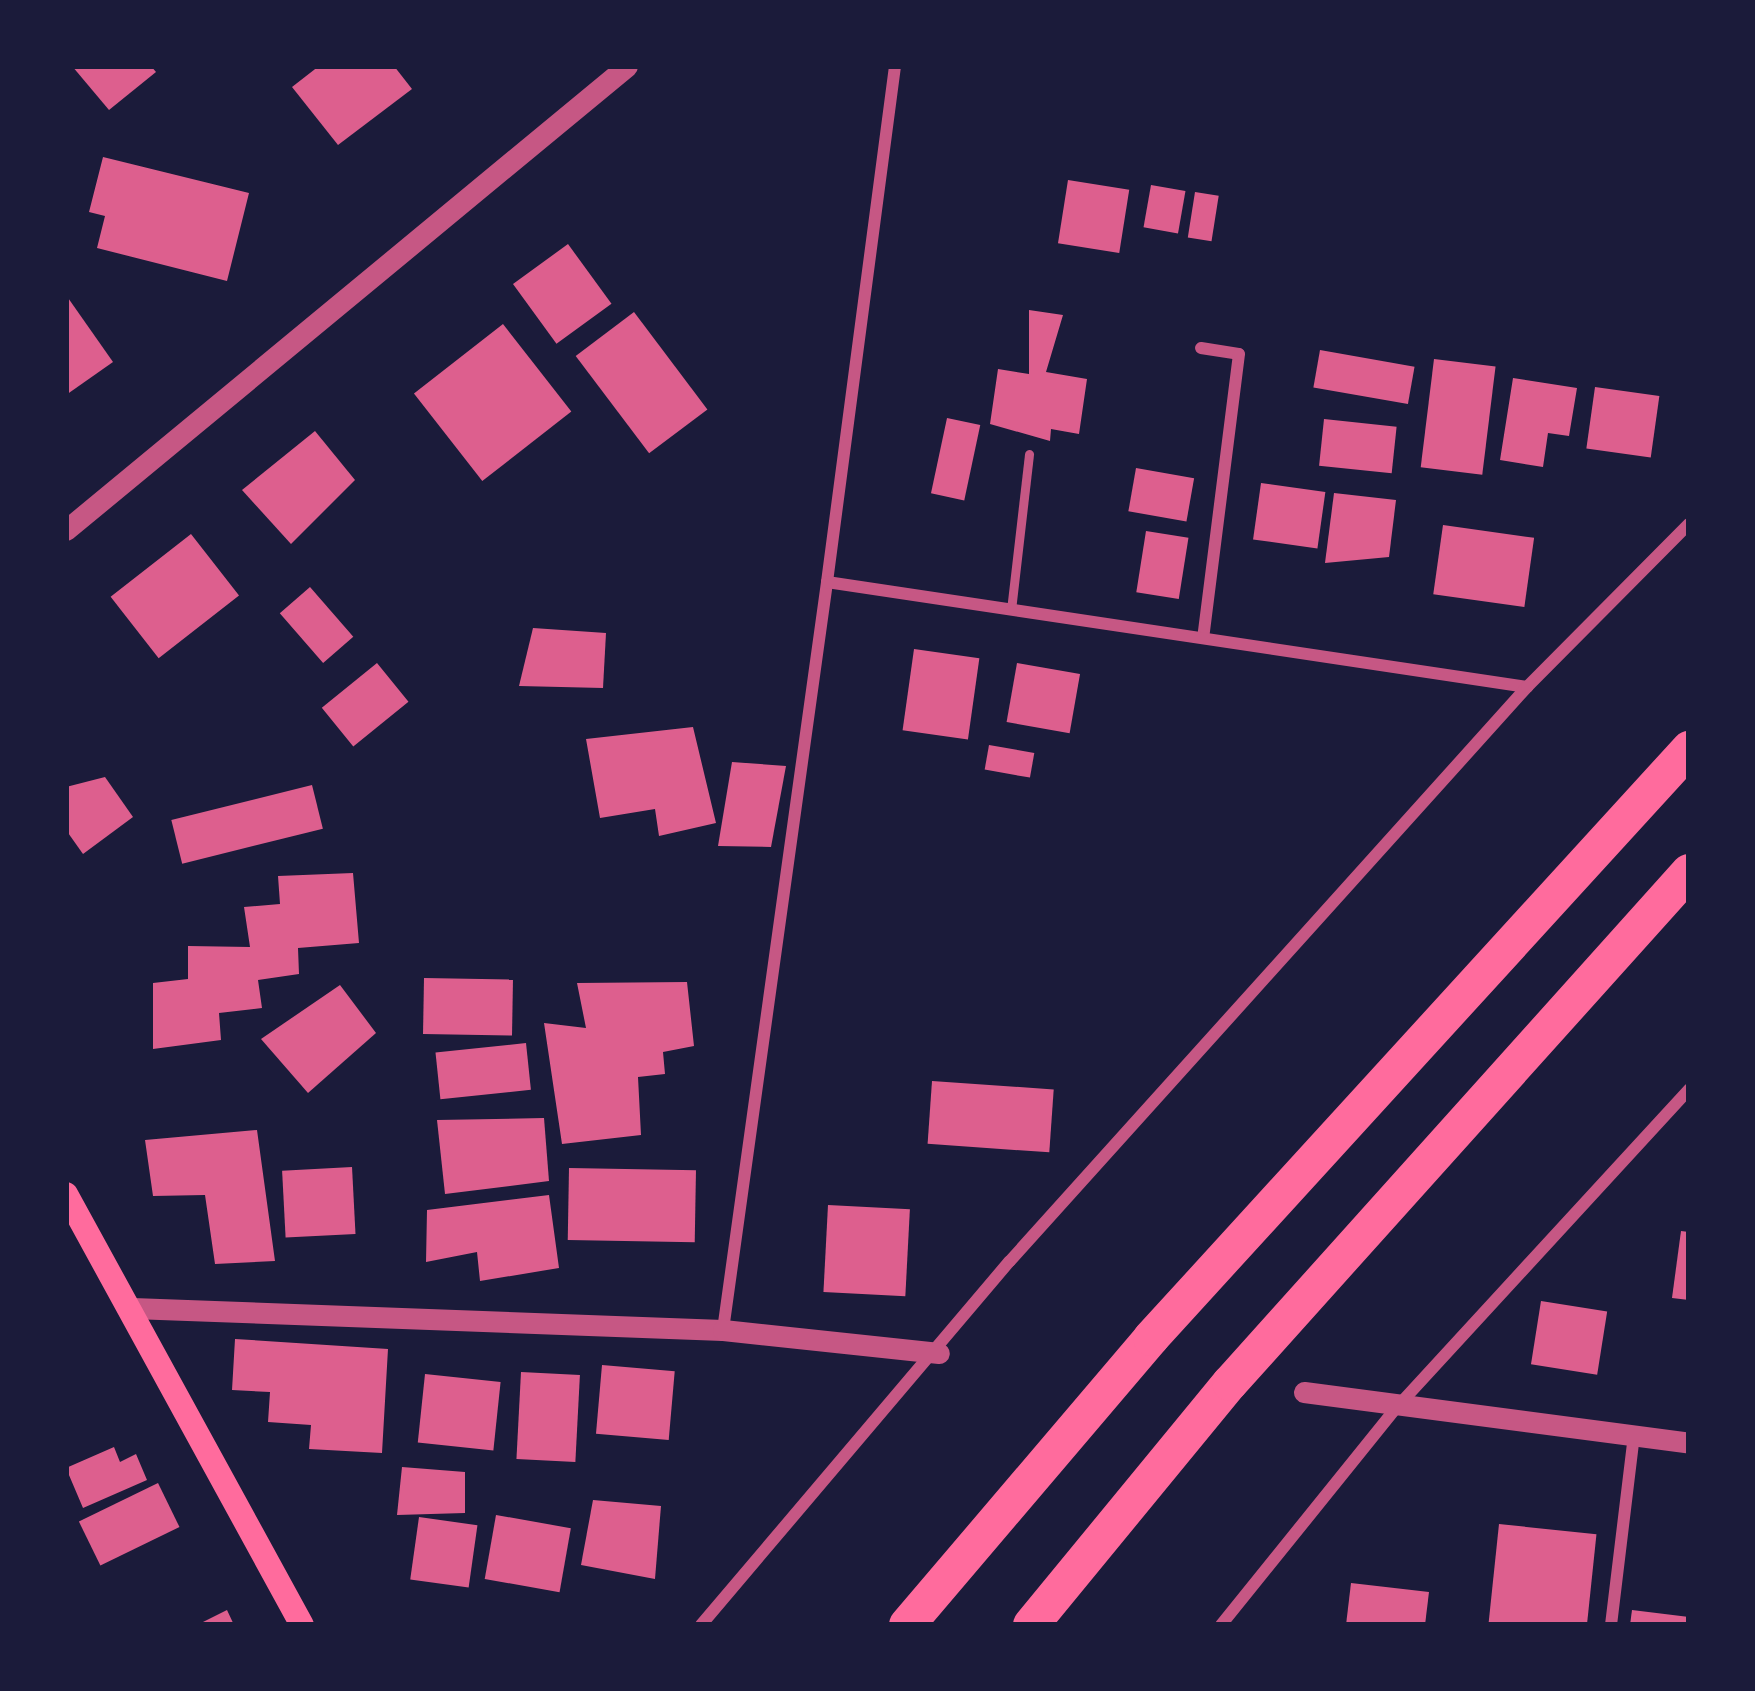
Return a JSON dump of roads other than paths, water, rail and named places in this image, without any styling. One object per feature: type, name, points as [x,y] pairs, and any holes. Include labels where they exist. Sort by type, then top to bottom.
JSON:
[{"type":"highway","points":[[907,1625],[1151,1338],[1689,749]]},
{"type":"highway","points":[[1031,1625],[1229,1383],[1689,872]]},
{"type":"main road","points":[[66,1194],[302,1625]]},
{"type":"street","points":[[66,530],[627,66]]},
{"type":"street","points":[[724,1330],[895,66]]},
{"type":"street","points":[[1201,347],[1239,354],[1203,638]]},
{"type":"street","points":[[701,1625],[1527,687],[1689,524]]},
{"type":"street","points":[[827,582],[1527,687]]},
{"type":"street","points":[[1221,1625],[1397,1407],[1689,1089]]},
{"type":"street","points":[[132,1308],[724,1330],[939,1353]]},
{"type":"street","points":[[1304,1392],[1689,1443]]},
{"type":"street","points":[[1611,1625],[1634,1436]]},
{"type":"lane","points":[[1011,610],[1029,454]]}]
